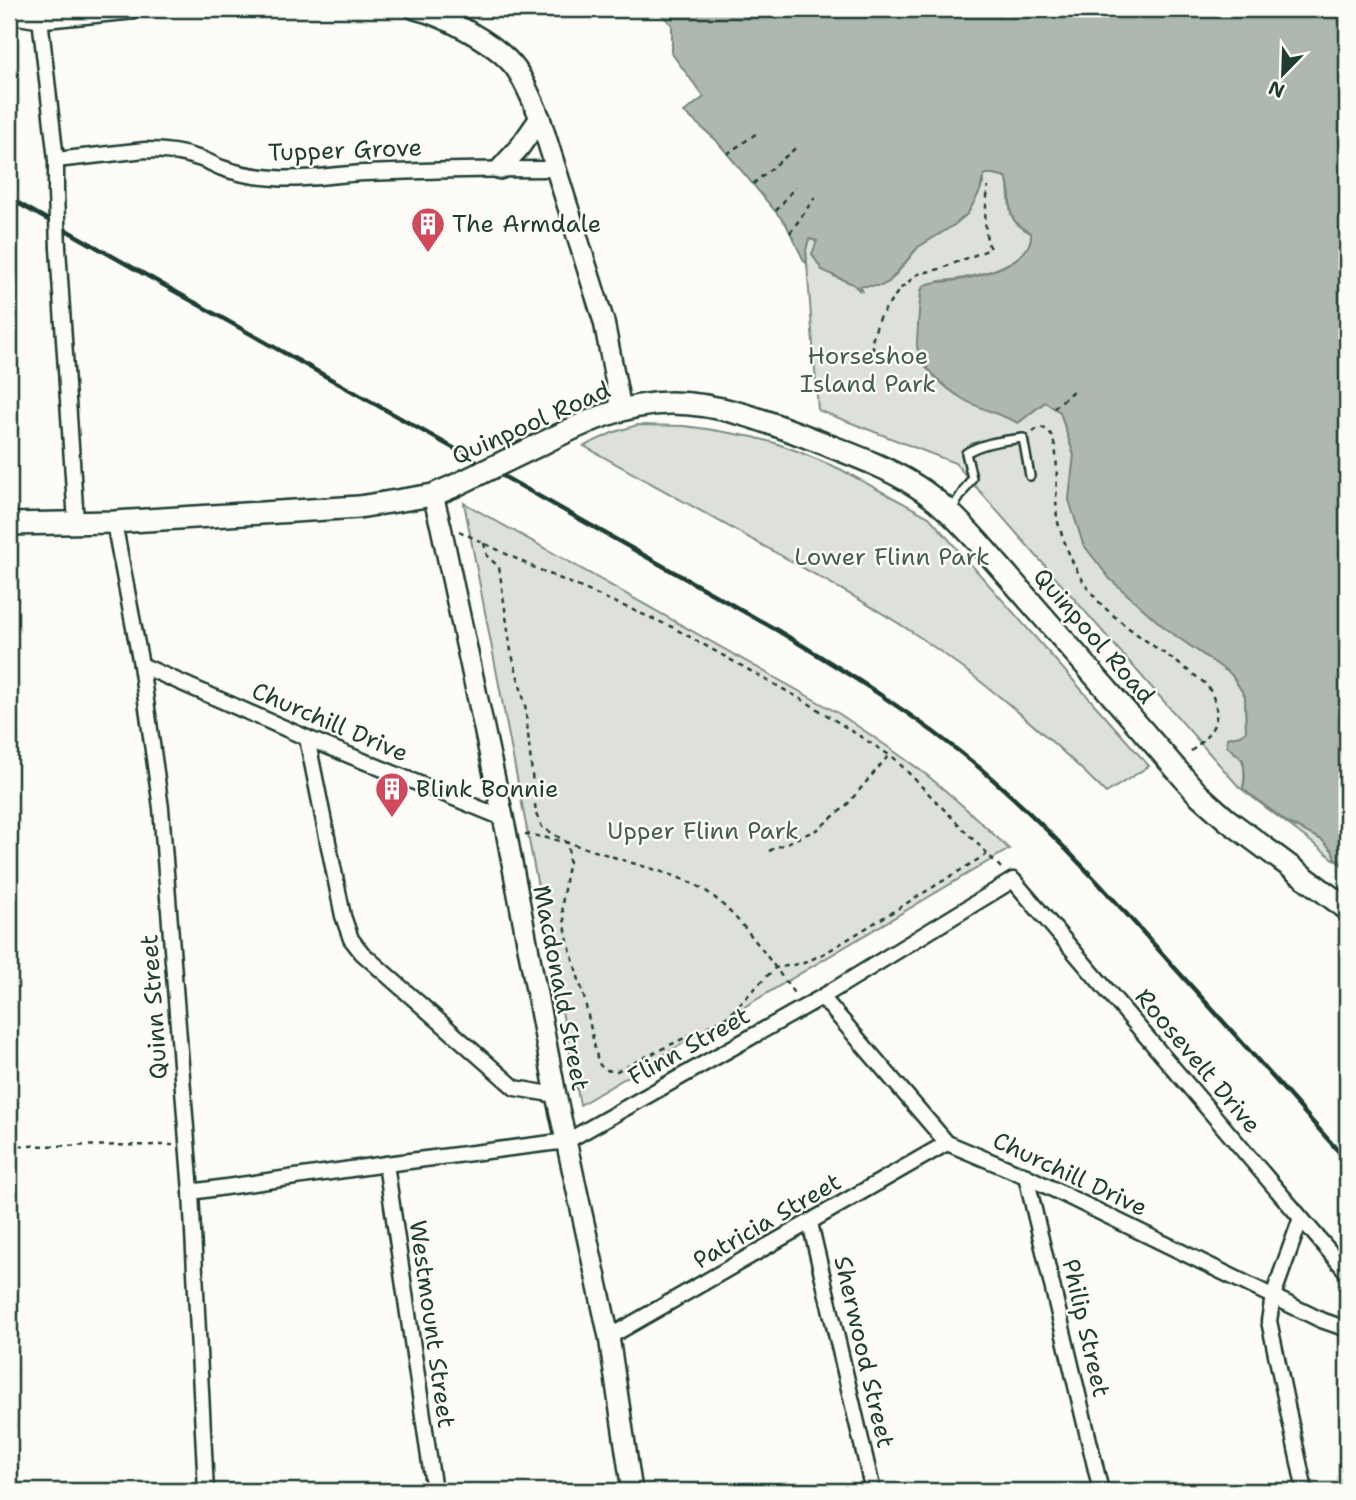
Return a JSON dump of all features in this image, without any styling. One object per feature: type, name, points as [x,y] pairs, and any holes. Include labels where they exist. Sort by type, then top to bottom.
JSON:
[{"type":"main road","name":"Quinpool Road","points":[[9,524],[114,522],[359,507],[433,495],[576,426],[621,409],[671,403],[720,408],[780,427],[870,462],[916,486],[950,512],[1197,793],[1226,819],[1347,909]]},
{"type":"street","points":[[9,13],[40,18],[130,9]]},
{"type":"street","points":[[415,9],[457,24],[493,48],[515,68],[540,118],[557,169],[604,322],[621,409]]},
{"type":"street","points":[[40,18],[56,160],[58,248],[76,522]]},
{"type":"street","points":[[500,169],[540,118]]},
{"type":"street","name":"Tupper Grove","points":[[56,160],[158,150],[192,156],[242,174],[275,178],[450,169],[557,169]]},
{"type":"street","name":"Macdonald Street","points":[[433,495],[505,824],[556,1095],[609,1337],[632,1491]]},
{"type":"street","name":"Quinn Street","points":[[114,522],[141,665],[161,807],[191,1192],[206,1491]]},
{"type":"street","name":"Churchill Drive","points":[[141,665],[505,824]]},
{"type":"street","points":[[307,738],[343,916],[351,939],[362,953],[515,1088],[556,1095]]},
{"type":"street","name":"Flinn Street","points":[[191,1192],[567,1141],[805,1007],[1013,880]]},
{"type":"street","name":"Roosevelt Drive","points":[[1013,880],[1347,1272]]},
{"type":"street","name":"Churchill Drive","points":[[822,997],[947,1143],[1026,1176],[1321,1320],[1347,1329]]},
{"type":"street","name":"Patricia Street","points":[[609,1337],[947,1143]]},
{"type":"street","name":"Westmount Street","points":[[386,1164],[434,1491]]},
{"type":"street","name":"Philip Street","points":[[1026,1176],[1101,1491]]},
{"type":"street","points":[[1301,1218],[1273,1296],[1269,1321],[1306,1491]]},
{"type":"street","name":"Sherwood Street","points":[[810,1223],[873,1491]]},
{"type":"lane","points":[[950,512],[972,478],[966,453],[978,446],[1023,439],[1030,476]]},
{"type":"path","points":[[660,13],[675,9]]},
{"type":"path","points":[[727,154],[757,133]]},
{"type":"path","points":[[753,184],[798,145]]},
{"type":"path","points":[[776,211],[795,187]]},
{"type":"path","points":[[875,360],[872,341],[879,318],[900,289],[918,274],[940,270],[990,249],[986,239],[985,219],[988,187]]},
{"type":"path","points":[[790,233],[815,197]]},
{"type":"path","points":[[1054,408],[1073,390]]},
{"type":"path","points":[[1023,439],[1039,427],[1050,433],[1056,466],[1057,517],[1065,544],[1079,573],[1098,601],[1123,623],[1208,685],[1215,698],[1218,714],[1214,728],[1190,752]]},
{"type":"path","points":[[441,527],[460,531],[533,568],[671,627],[808,703],[894,758],[1013,880]]},
{"type":"path","points":[[484,543],[487,556],[499,567],[511,651],[524,704],[536,814],[542,827],[568,842]]},
{"type":"path","points":[[769,852],[818,829],[845,807],[888,755]]},
{"type":"path","points":[[505,824],[660,871],[712,895],[738,920],[805,1007]]},
{"type":"path","points":[[568,842],[569,861],[562,905],[568,942],[584,997],[598,1062],[607,1071],[617,1071],[727,1017],[775,968],[804,963],[827,952],[988,854]]},
{"type":"path","points":[[9,1146],[187,1144]]},
{"type":"green space","name":"Horseshoe Island Park","points":[[986,174],[1007,179],[1012,217],[1031,233],[1029,244],[1023,253],[1001,267],[974,276],[938,281],[921,290],[917,345],[919,354],[927,369],[1018,423],[1045,402],[1060,412],[1074,456],[1069,500],[1166,629],[1231,674],[1245,696],[1246,731],[1228,738],[1242,761],[1245,772],[1243,787],[1290,822],[1322,840],[1347,869],[1239,787],[955,463],[818,410],[806,250],[809,238],[817,242],[833,276],[853,284],[859,290],[859,285],[893,278],[918,247],[968,213]]},
{"type":"green space","name":"Lower Flinn Park","points":[[637,425],[707,429],[775,443],[840,469],[929,517],[1149,766],[1106,793],[1016,710],[918,636],[850,594],[584,446]]},
{"type":"green space","name":"Upper Flinn Park","points":[[464,503],[838,713],[928,776],[1009,849],[580,1105]]},
{"type":"shaded area","points":[[656,9],[1347,9],[1347,867],[1335,858],[1332,850],[1322,840],[1288,823],[1243,789],[1243,760],[1227,746],[1227,738],[1246,731],[1245,696],[1231,674],[1166,629],[1110,579],[1083,544],[1069,500],[1074,455],[1060,412],[1045,402],[1018,423],[976,406],[941,383],[919,354],[917,346],[923,286],[974,277],[1001,268],[1023,253],[1029,244],[1031,233],[1021,227],[1011,215],[1006,177],[986,174],[968,213],[918,247],[889,282],[881,286],[860,286],[863,292],[853,284],[822,270],[812,254],[817,241],[809,239],[806,250],[807,264],[804,261],[786,224],[716,140],[684,112],[704,97],[672,54],[672,25]]},
{"type":"railway","points":[[9,198],[775,629],[907,713],[981,769],[1081,865],[1347,1161]]},
{"type":"place","name":"The Armdale","points":[[428,254]]},
{"type":"place","name":"Blink Bonnie","points":[[392,819]]}]
